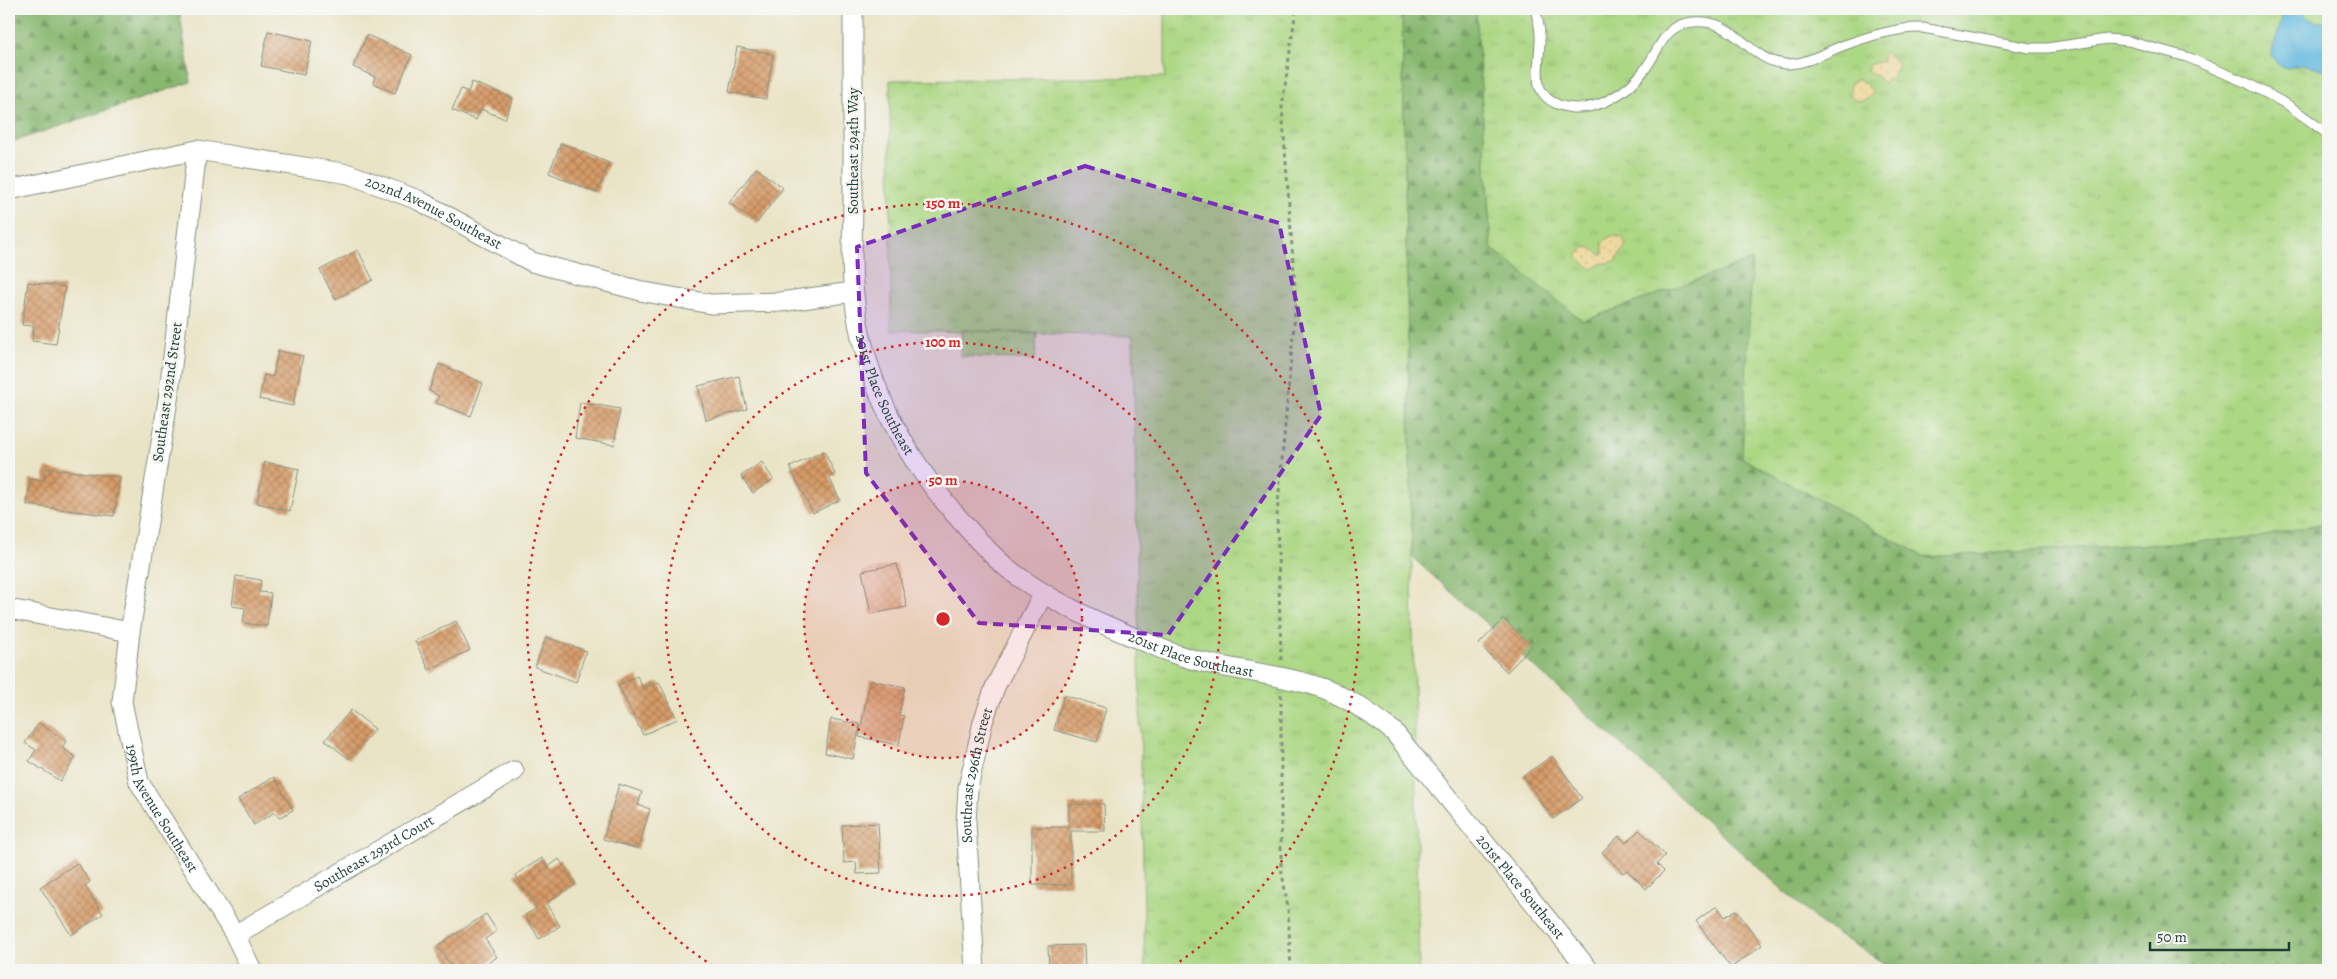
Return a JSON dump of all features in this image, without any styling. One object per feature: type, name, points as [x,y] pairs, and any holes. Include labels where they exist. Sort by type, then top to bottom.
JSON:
[{"type":"street","name":"Southeast 294th Way","points":[[853,9],[853,292]]},
{"type":"street","name":"202nd Avenue Southeast","points":[[9,190],[197,150],[349,174],[418,200],[532,262],[645,292],[711,304],[780,302],[853,292]]},
{"type":"street","name":"Southeast 292nd Street","points":[[130,632],[168,400],[197,150]]},
{"type":"street","name":"201st Place Southeast","points":[[853,292],[862,344],[875,385],[908,452],[953,512],[994,557],[1043,594],[1113,629],[1179,656],[1314,685],[1344,698],[1373,715],[1394,731],[1589,970]]},
{"type":"street","name":"Southeast 296th Street","points":[[975,970],[966,823],[968,788],[982,722],[995,687],[1043,594]]},
{"type":"street","points":[[9,609],[130,632]]},
{"type":"street","name":"199th Avenue Southeast","points":[[130,632],[122,702],[139,782],[235,935],[252,970]]},
{"type":"street","name":"Southeast 293rd Court","points":[[235,935],[514,771]]},
{"type":"lane","points":[[1535,9],[1540,34],[1540,87],[1547,98],[1558,105],[1571,108],[1585,108],[1599,104],[1633,84],[1646,69],[1663,38],[1676,27],[1687,23],[1708,22],[1723,26],[1772,62],[1784,64],[1798,64],[1845,45],[1907,28],[1923,28],[2030,48],[2107,39],[2128,41],[2187,57],[2248,83],[2288,105],[2328,134]]},
{"type":"path","points":[[1291,970],[1288,908],[1281,867],[1281,678],[1277,515],[1296,302],[1282,107],[1296,9]]},
{"type":"highlighted area","points":[[1085,166],[1279,223],[1321,415],[1168,635],[979,623],[866,473],[857,247]]},
{"type":"green space","points":[[9,9],[179,9],[191,82],[9,143]]},
{"type":"green space","points":[[1165,9],[1402,9],[1419,970],[1145,970],[1133,336],[891,330],[890,80],[1165,77]]},
{"type":"green space","points":[[1402,9],[1476,9],[1491,248],[1583,321],[1752,260],[1742,458],[1925,557],[2256,538],[2328,522],[2328,970],[1896,970],[1821,924],[1412,557]]},
{"type":"green space","points":[[1476,9],[2328,9],[2328,522],[2256,538],[1925,557],[1741,458],[1752,261],[1583,321],[1491,248]]},
{"type":"green space","points":[[962,330],[1037,334],[1035,360],[960,356]]},
{"type":"sand","points":[[1886,52],[1899,65],[1892,78],[1883,83],[1877,76],[1868,72],[1867,68],[1870,64],[1883,61],[1883,55]]},
{"type":"sand","points":[[1857,79],[1861,80],[1873,92],[1871,96],[1861,101],[1854,100],[1850,95],[1850,84]]},
{"type":"sand","points":[[1611,236],[1623,238],[1626,245],[1616,261],[1601,264],[1593,269],[1580,261],[1578,255],[1585,247],[1591,248],[1601,255],[1603,254],[1603,242]]},
{"type":"water","points":[[2281,9],[2300,9],[2312,20],[2319,22],[2328,20],[2328,71],[2307,65],[2283,68],[2272,56],[2280,26]]},
{"type":"building","points":[[268,31],[312,41],[304,75],[261,66]]},
{"type":"building","points":[[367,35],[412,55],[395,93],[373,83],[375,77],[353,67]]},
{"type":"building","points":[[737,47],[773,54],[766,99],[729,92]]},
{"type":"building","points":[[472,82],[513,98],[505,119],[481,109],[476,120],[452,110],[461,89],[468,92]]},
{"type":"building","points":[[561,143],[609,163],[597,193],[549,173]]},
{"type":"building","points":[[756,168],[783,188],[757,223],[729,203]]},
{"type":"building","points":[[358,250],[373,280],[335,299],[320,270]]},
{"type":"building","points":[[28,282],[65,287],[56,344],[32,341],[34,326],[22,325]]},
{"type":"building","points":[[278,351],[303,356],[293,406],[259,399],[264,375],[273,377]]},
{"type":"building","points":[[439,364],[483,383],[471,416],[436,403],[439,396],[429,391]]},
{"type":"building","points":[[739,376],[747,409],[706,420],[698,386]]},
{"type":"building","points":[[580,402],[620,409],[614,445],[575,438]]},
{"type":"building","points":[[824,451],[835,474],[829,477],[840,500],[813,513],[790,467]]},
{"type":"building","points":[[265,462],[299,469],[290,511],[257,503]]},
{"type":"building","points":[[762,462],[773,479],[753,493],[741,476]]},
{"type":"building","points":[[45,468],[120,477],[114,516],[27,505],[30,479],[44,481]]},
{"type":"building","points":[[897,564],[907,607],[871,614],[862,571]]},
{"type":"building","points":[[236,576],[261,580],[259,592],[271,593],[267,626],[243,623],[245,608],[232,606]]},
{"type":"building","points":[[1503,619],[1532,646],[1507,672],[1479,644]]},
{"type":"building","points":[[456,621],[470,650],[429,670],[415,641]]},
{"type":"building","points":[[546,637],[586,651],[576,682],[535,667]]},
{"type":"building","points":[[637,676],[643,689],[659,682],[677,719],[643,735],[618,685]]},
{"type":"building","points":[[870,680],[905,687],[899,715],[904,716],[899,745],[859,737]]},
{"type":"building","points":[[1064,695],[1106,708],[1097,742],[1054,730]]},
{"type":"building","points":[[351,710],[375,729],[349,759],[325,740]]},
{"type":"building","points":[[831,719],[860,724],[853,759],[825,753]]},
{"type":"building","points":[[39,723],[66,741],[62,748],[76,757],[60,781],[29,761],[36,750],[25,743]]},
{"type":"building","points":[[1552,756],[1582,798],[1553,819],[1523,776]]},
{"type":"building","points":[[274,777],[293,810],[279,818],[275,812],[254,825],[238,799]]},
{"type":"building","points":[[619,784],[642,792],[638,805],[650,809],[638,849],[603,839]]},
{"type":"building","points":[[1069,804],[1104,804],[1105,831],[1071,831],[1071,885],[1032,885],[1032,827],[1069,827]]},
{"type":"building","points":[[878,823],[881,873],[857,874],[856,862],[844,863],[842,825]]},
{"type":"building","points":[[1639,830],[1665,855],[1657,864],[1664,871],[1646,889],[1627,870],[1623,873],[1602,852],[1619,836],[1626,843]]},
{"type":"building","points":[[542,858],[548,867],[559,859],[576,884],[546,903],[560,926],[539,939],[525,915],[537,908],[515,875]]},
{"type":"building","points":[[77,863],[90,882],[85,886],[103,914],[71,935],[40,887]]},
{"type":"building","points":[[1717,906],[1725,917],[1736,910],[1762,945],[1731,968],[1696,921]]},
{"type":"building","points":[[486,914],[497,931],[485,939],[497,957],[477,970],[454,970],[437,946]]},
{"type":"building","points":[[1084,945],[1085,970],[1049,970],[1048,946]]}]
